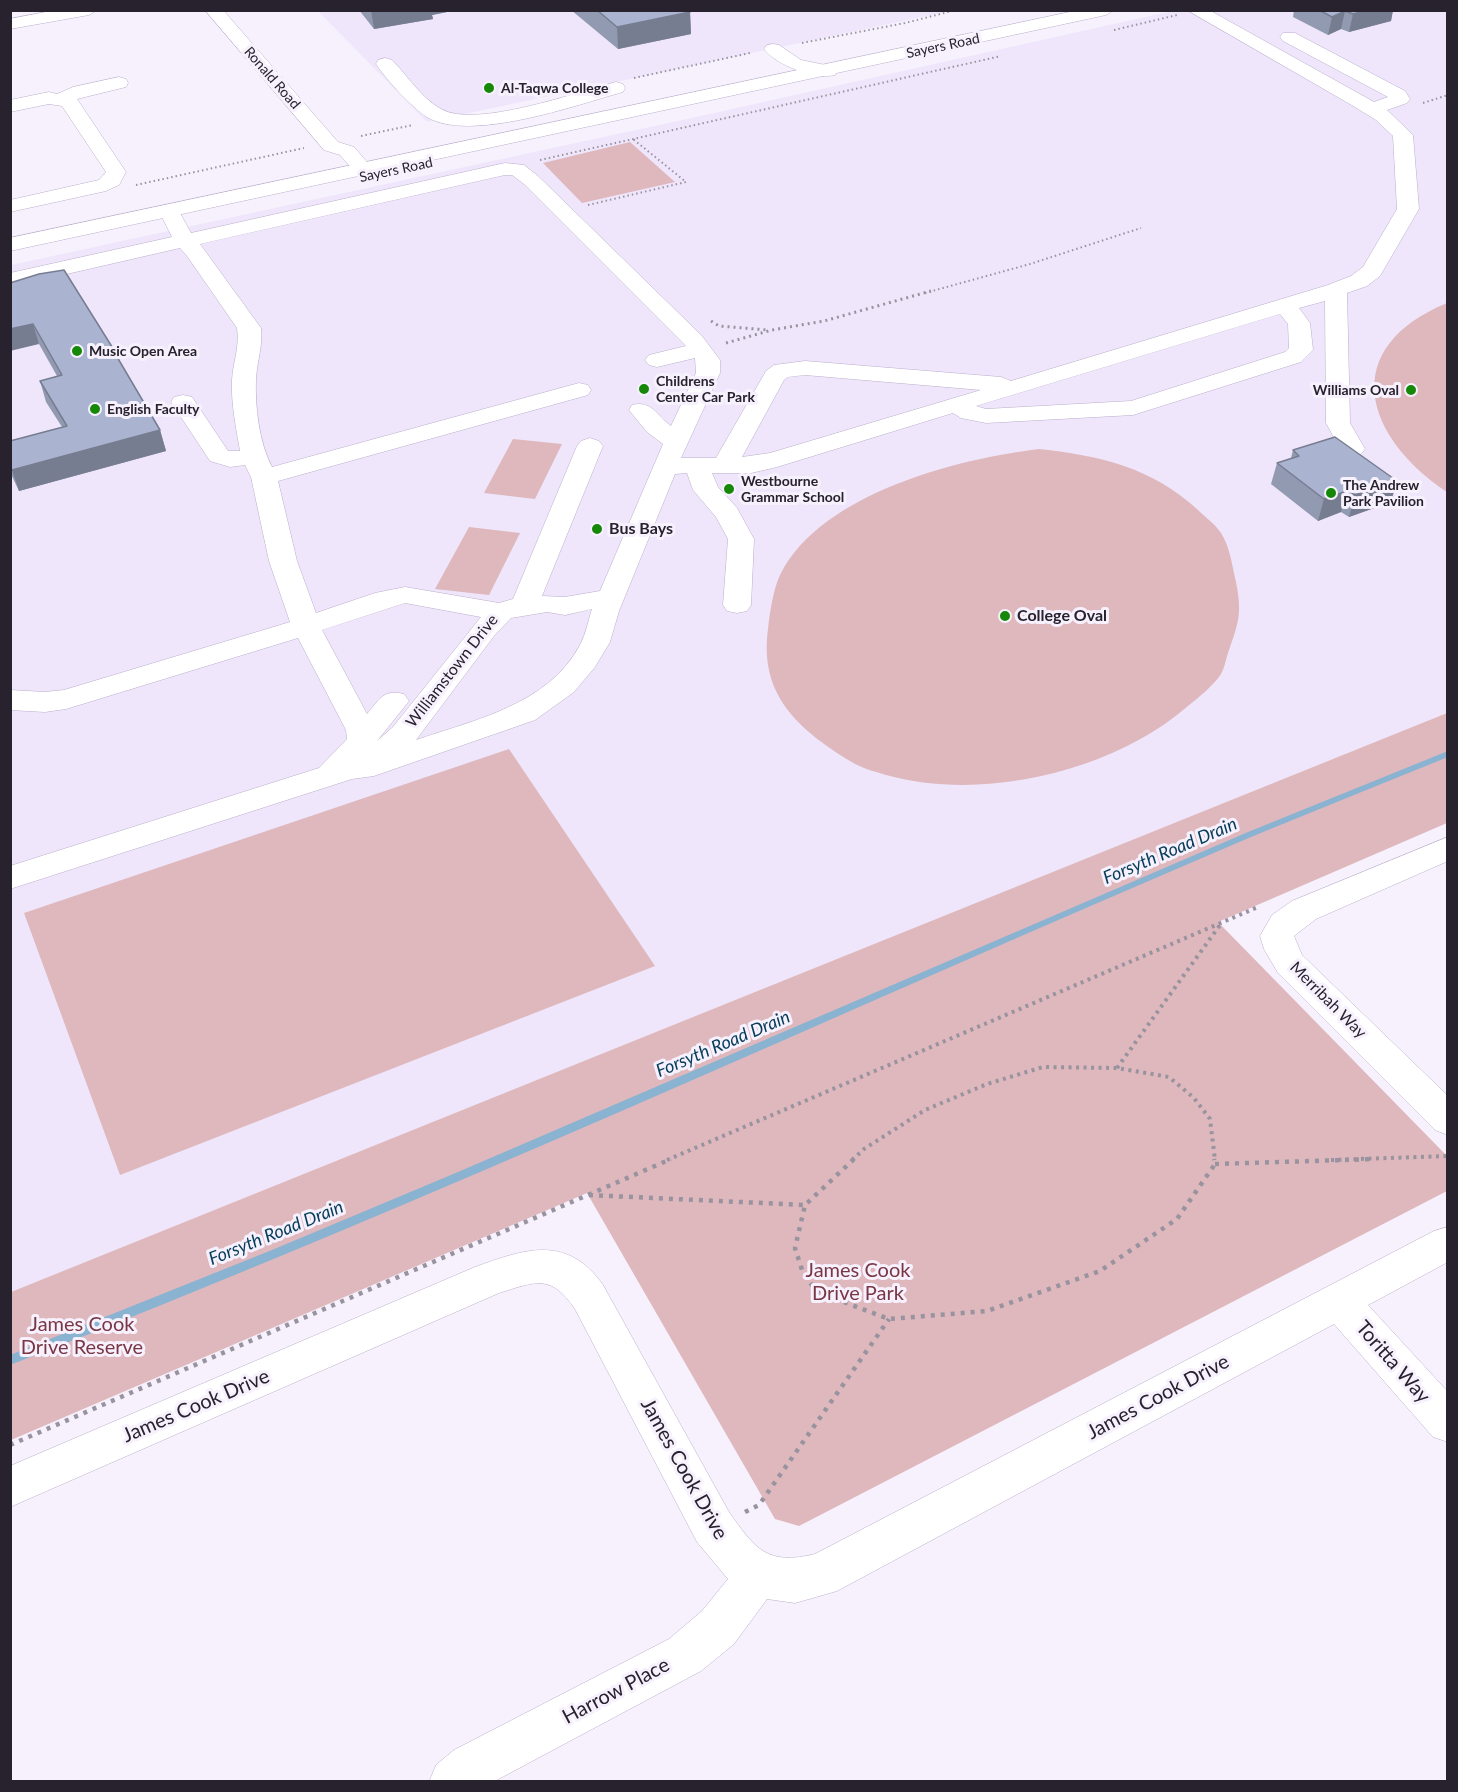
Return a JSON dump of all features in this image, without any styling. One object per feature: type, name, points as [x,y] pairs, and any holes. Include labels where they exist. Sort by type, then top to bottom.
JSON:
[{"type":"street","points":[[10,24],[89,10]]},
{"type":"street","name":"Ronald Road","points":[[213,10],[330,144],[330,155],[356,175]]},
{"type":"street","name":"Sayers Road","points":[[10,252],[767,87],[785,65],[828,71],[1106,10]]},
{"type":"street","points":[[641,410],[656,427],[671,454],[696,465],[751,465],[1286,306],[1359,281],[1372,271],[1408,209],[1403,135],[1373,109],[1236,33],[1190,12]]},
{"type":"street","points":[[1236,33],[1268,28],[1398,95],[1400,99],[1373,109]]},
{"type":"street","points":[[385,64],[434,113],[452,120],[483,120],[570,100],[621,84]]},
{"type":"street","points":[[62,99],[80,91],[119,83]]},
{"type":"street","points":[[10,106],[49,98],[69,102],[116,172],[112,181],[106,185],[10,206]]},
{"type":"street","points":[[570,100],[599,122]]},
{"type":"street","points":[[10,280],[495,171],[517,169],[584,231],[694,341],[708,360],[708,373],[671,454],[606,610],[596,642],[585,661],[564,685],[524,713],[363,769],[336,774]]},
{"type":"street","name":"Sayers Road","points":[[10,246],[356,175]]},
{"type":"street","points":[[10,246],[160,216],[173,217],[184,240],[195,251],[249,328],[251,341],[244,378],[246,416],[283,561],[306,626],[361,730],[362,742],[336,774]]},
{"type":"street","points":[[1336,290],[1338,423],[1352,449]]},
{"type":"street","points":[[956,405],[970,413],[986,416],[1133,408],[1293,357],[1301,350],[1299,323],[1286,306]]},
{"type":"street","points":[[657,360],[700,350]]},
{"type":"street","points":[[725,465],[774,376],[782,370],[805,368],[1021,385]]},
{"type":"street","points":[[183,402],[219,456],[259,467],[579,390]]},
{"type":"street","points":[[512,609],[590,446]]},
{"type":"street","points":[[696,465],[706,490],[728,514],[741,539],[737,605]]},
{"type":"street","name":"Williamstown Drive","points":[[10,700],[45,702],[66,699],[306,626],[385,599],[405,595],[512,609]]},
{"type":"street","points":[[512,609],[547,604],[606,610]]},
{"type":"street","name":"Williamstown Drive","points":[[10,878],[336,774],[384,751],[404,734],[484,630],[512,609]]},
{"type":"street","points":[[362,736],[373,727],[394,700]]},
{"type":"street","name":"Merribah Way","points":[[1448,848],[1304,910],[1284,924],[1277,936],[1281,949],[1290,964],[1448,1120]]},
{"type":"street","name":"James Cook Drive","points":[[10,1487],[489,1280],[530,1267],[552,1267],[571,1275],[589,1297],[713,1527],[733,1556],[757,1574],[787,1581],[821,1575],[1448,1243]]},
{"type":"street","name":"Toritta Way","points":[[1339,1301],[1448,1423]]},
{"type":"street","name":"Harrow Place","points":[[453,1782],[471,1767],[685,1655],[712,1635],[731,1615],[757,1574]]},
{"type":"path","points":[[621,84],[785,65],[906,23],[956,10]]},
{"type":"path","points":[[1111,31],[1190,12]]},
{"type":"path","points":[[517,169],[541,160],[1006,55]]},
{"type":"path","points":[[1416,105],[1448,95]]},
{"type":"path","points":[[126,187],[445,117]]},
{"type":"path","points":[[594,213],[586,205],[686,182],[633,139]]},
{"type":"path","points":[[700,350],[772,330],[847,315],[1030,264],[1142,228]]},
{"type":"path","points":[[710,320],[719,326],[772,330]]},
{"type":"path","points":[[10,1445],[585,1195],[1267,904]]},
{"type":"path","points":[[1117,1068],[1221,923]]},
{"type":"path","points":[[1043,1067],[1117,1068],[1169,1077],[1194,1098],[1210,1119],[1215,1164],[1177,1219],[1100,1271],[987,1311],[889,1319],[817,1292],[803,1273],[795,1248],[805,1205],[864,1149],[925,1110],[987,1084],[1043,1067]]},
{"type":"path","points":[[1215,1164],[1448,1156]]},
{"type":"path","points":[[585,1195],[805,1205]]},
{"type":"path","points":[[713,1527],[759,1504],[889,1319]]},
{"type":"shaded area","name":"Al-Taqwa College","points":[[318,11],[950,11],[427,122]]},
{"type":"shaded area","name":"Westbourne Grammar School","points":[[1172,11],[1447,11],[1447,713],[11,1292],[11,265],[710,114]]},
{"type":"green space","points":[[630,142],[675,182],[582,203],[543,163]]},
{"type":"green space","name":"Williams Oval","points":[[1447,303],[1447,492],[1418,470],[1396,445],[1381,419],[1375,393],[1377,368],[1389,344],[1412,322]]},
{"type":"green space","points":[[513,439],[562,444],[535,499],[484,493]]},
{"type":"green space","name":"College Oval","points":[[1039,449],[1104,460],[1143,474],[1180,495],[1219,530],[1227,544],[1238,592],[1239,609],[1235,632],[1221,674],[1201,695],[1157,729],[1122,748],[1084,764],[1044,775],[1004,782],[963,785],[923,782],[867,769],[831,749],[799,723],[786,708],[776,691],[770,673],[767,652],[768,629],[774,593],[781,573],[801,545],[828,521],[859,501],[895,485],[970,461]]},
{"type":"green space","points":[[469,527],[520,533],[489,595],[435,589]]},
{"type":"green space","points":[[1447,713],[1447,823],[1218,922],[1447,1156],[1447,1191],[799,1526],[775,1519],[587,1193],[11,1440],[11,1292]]},
{"type":"green space","points":[[509,749],[655,966],[120,1175],[24,913]]},
{"type":"building","points":[[597,10],[689,10],[690,12],[617,27]]},
{"type":"building","points":[[1319,10],[1368,10],[1353,14],[1345,11],[1332,17]]},
{"type":"building","points":[[64,270],[160,430],[12,470],[10,441],[67,426],[40,381],[62,375],[33,324],[10,329],[10,283],[39,274]]},
{"type":"building","points":[[1335,437],[1397,481],[1355,495],[1347,491],[1324,499],[1277,463],[1299,456],[1293,450]]},
{"type":"waterway","name":"Forsyth Road Drain","points":[[10,1360],[462,1175],[1251,834],[1448,754]]},
{"type":"place","name":"Al-Taqwa College","points":[[489,88]]},
{"type":"place","name":"Music Open Area","points":[[77,351]]},
{"type":"place","name":"Childrens Center Car Park","points":[[644,389]]},
{"type":"place","name":"Williams Oval","points":[[1411,390]]},
{"type":"place","name":"English Faculty","points":[[95,409]]},
{"type":"place","name":"Westbourne Grammar School","points":[[729,489]]},
{"type":"place","name":"The Andrew Park Pavilion","points":[[1331,493]]},
{"type":"place","name":"Bus Bays","points":[[597,529]]},
{"type":"place","name":"College Oval","points":[[1005,616]]},
{"type":"park label","name":"James Cook Drive Park","points":[[858,1282]]},
{"type":"park label","name":"James Cook Drive Reserve","points":[[82,1336]]}]
